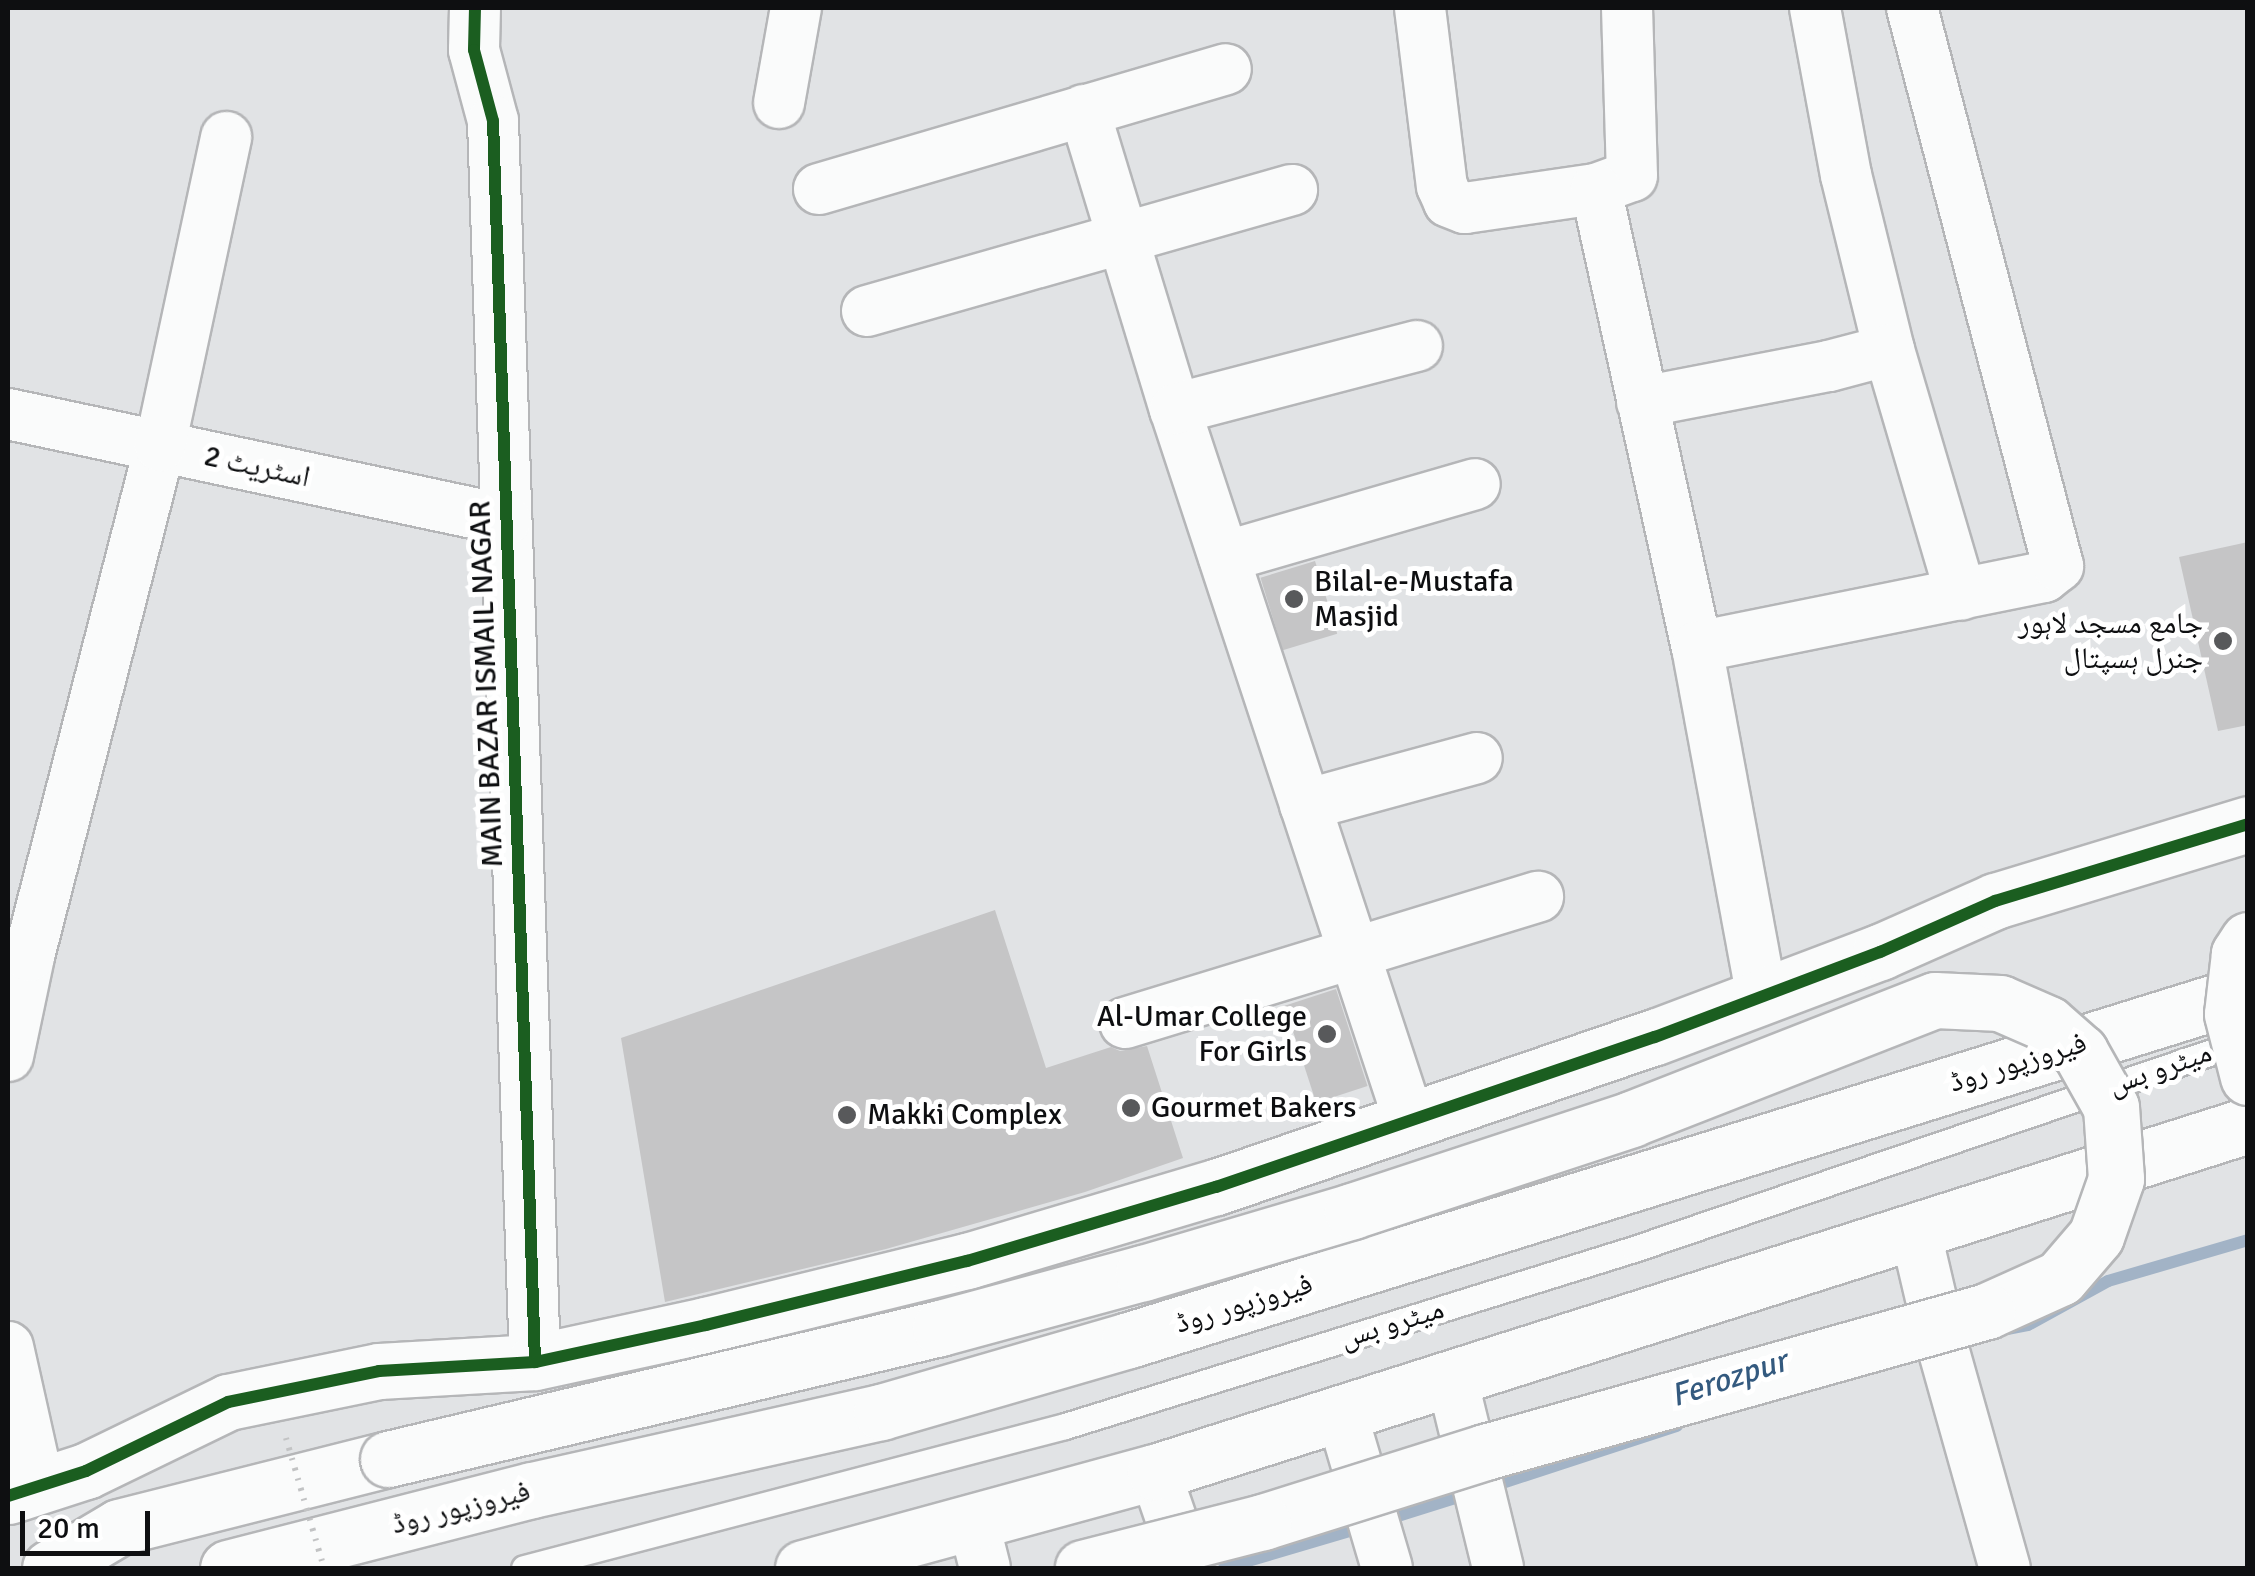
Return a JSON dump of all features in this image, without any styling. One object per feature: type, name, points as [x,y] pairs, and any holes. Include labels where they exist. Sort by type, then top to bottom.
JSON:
[{"type":"main road","points":[[23,1491],[86,1471],[228,1402],[379,1371],[535,1362],[706,1326],[967,1261],[1216,1187],[1762,998],[1996,900],[2248,824]]},
{"type":"main road","points":[[2248,940],[2238,954],[2232,1014],[2248,1077]]},
{"type":"main road","name":"فیروزپور روڈ","points":[[228,1568],[532,1490],[881,1412],[1129,1340],[2248,992]]},
{"type":"main road","points":[[50,1568],[119,1528],[388,1458],[940,1328],[1162,1268],[1632,1120],[1935,1000],[2000,1003],[2048,1024],[2080,1052],[2111,1108],[2116,1179],[2096,1236],[2060,1278],[1987,1310],[1485,1452],[1262,1522],[1083,1568]]},
{"type":"main road","points":[[804,1568],[979,1546],[1156,1472],[2248,1124]]},
{"type":"street","name":"MAIN BAZAR ISMAIL NAGAR","points":[[475,8],[474,50],[493,121],[535,1362]]},
{"type":"street","points":[[778,103],[796,8]]},
{"type":"street","points":[[1420,8],[1442,186],[1449,202],[1465,208],[1596,189],[1626,180],[1634,168],[1627,8]]},
{"type":"street","points":[[1816,8],[1846,175],[1889,350],[1960,595]]},
{"type":"street","points":[[1698,647],[2044,578],[2058,566],[2058,553],[1912,8]]},
{"type":"street","points":[[820,189],[1226,69]]},
{"type":"street","points":[[1084,110],[1175,409],[1408,1120]]},
{"type":"street","points":[[8,1056],[18,953],[160,446],[226,137]]},
{"type":"street","points":[[1596,189],[1698,647],[1762,998]]},
{"type":"street","points":[[867,311],[1292,190]]},
{"type":"street","points":[[1175,409],[1417,346]]},
{"type":"street","points":[[1642,402],[1829,366],[1889,350]]},
{"type":"street","name":"اسٹریٹ 2","points":[[8,414],[506,520]]},
{"type":"street","points":[[1224,557],[1476,484]]},
{"type":"street","points":[[1305,805],[1478,758]]},
{"type":"street","points":[[1125,1023],[1538,896]]},
{"type":"street","points":[[1916,1230],[1941,1341],[2004,1568]]},
{"type":"street","points":[[8,1347],[23,1491]]},
{"type":"street","points":[[1452,1378],[1498,1568]]},
{"type":"street","points":[[1342,1415],[1387,1568]]},
{"type":"street","points":[[1156,1472],[1188,1568]]},
{"type":"lane","name":"میٹرو بس","points":[[524,1568],[1065,1426],[1634,1249],[2248,1040]]},
{"type":"path","points":[[286,1438],[324,1568]]},
{"type":"building","name":"جامع مسجد لاہور جنرل ہسپتال","points":[[2248,542],[2248,725],[2218,731],[2179,557]]},
{"type":"building","name":"Bilal-e-Mustafa Masjid","points":[[1315,561],[1337,634],[1283,650],[1260,578]]},
{"type":"building","name":"Makki Complex","points":[[995,910],[1046,1068],[1111,1047],[1120,1051],[1147,1046],[1183,1158],[1085,1192],[886,1249],[665,1302],[621,1038]]},
{"type":"building","name":"Al-Umar College For Girls","points":[[1336,989],[1368,1086],[1316,1103],[1285,1006]]},
{"type":"waterway","name":"Ferozpur","points":[[2007,1329],[2028,1325],[2108,1281],[2248,1240]]},
{"type":"waterway","name":"Ferozpur","points":[[1487,1488],[1677,1426]]},
{"type":"waterway","name":"Ferozpur","points":[[1382,1521],[1468,1494]]},
{"type":"waterway","name":"Ferozpur","points":[[1224,1568],[1363,1527]]},
{"type":"cycle path","points":[[475,8],[474,50],[493,121],[535,1362]]},
{"type":"cycle path","points":[[8,1496],[86,1471],[228,1402],[379,1371],[535,1362],[706,1325],[967,1261],[1216,1187],[1655,1037],[1880,952],[1995,901],[2248,824]]},
{"type":"place","name":"Bilal-e-Mustafa Masjid","points":[[1294,599]]},
{"type":"place","name":"جامع مسجد لاہور جنرل ہسپتال","points":[[2223,641]]},
{"type":"place","name":"Al-Umar College For Girls","points":[[1327,1034]]},
{"type":"place","name":"Gourmet Bakers","points":[[1131,1108]]},
{"type":"place","name":"Makki Complex","points":[[847,1115]]}]
